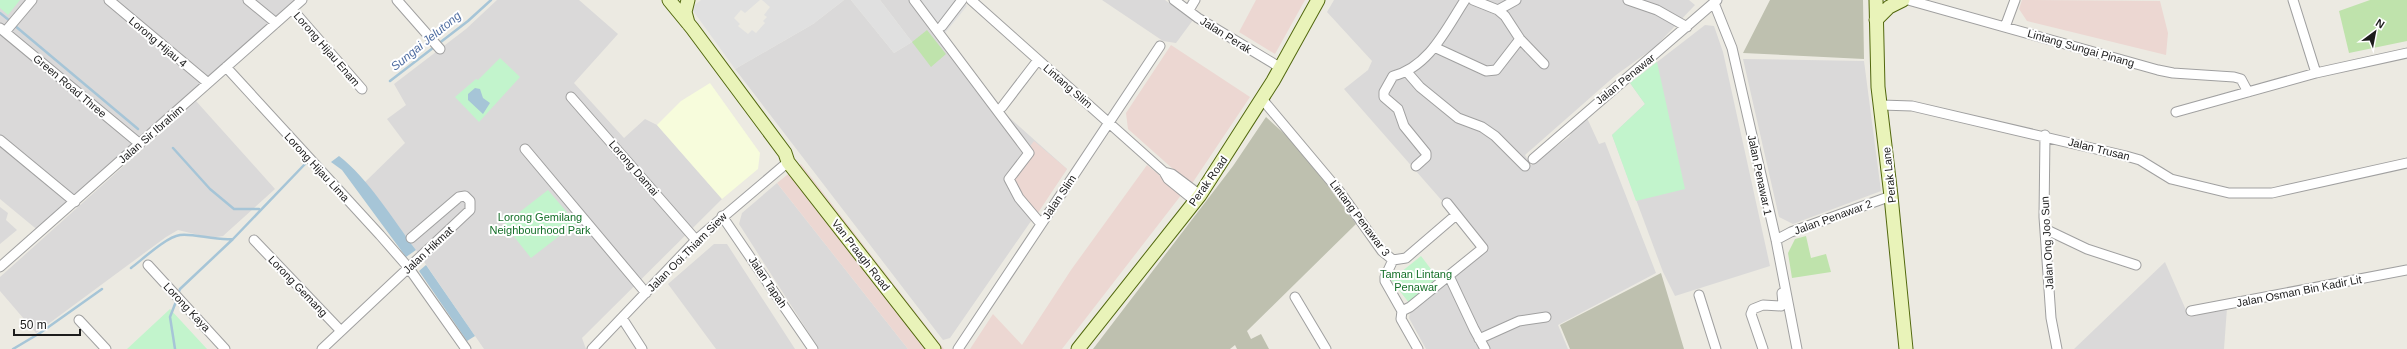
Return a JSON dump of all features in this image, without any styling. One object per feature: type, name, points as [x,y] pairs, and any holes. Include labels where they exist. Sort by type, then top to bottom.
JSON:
[{"type":"main road","name":"Van Praagh Road","points":[[660,0],[678,4],[780,158],[788,162]]},
{"type":"main road","name":"Perak Road","points":[[1078,349],[1197,198],[1281,68],[1318,0]]},
{"type":"main road","name":"Perak Lane","points":[[1876,0],[1878,87],[1891,196],[1906,349]]},
{"type":"main road","points":[[1876,20],[1889,7],[1903,0]]},
{"type":"main road","name":"Van Praagh Road","points":[[678,4],[688,23],[785,153],[788,162],[934,349]]},
{"type":"street","points":[[5,29],[32,0]]},
{"type":"street","name":"Lorong Hijau 4","points":[[108,0],[208,83]]},
{"type":"street","points":[[248,0],[276,23]]},
{"type":"street","name":"Jalan Sir Ibrahim","points":[[0,267],[302,0]]},
{"type":"street","points":[[397,0],[440,49]]},
{"type":"street","points":[[914,0],[1029,153],[1009,179],[1019,198],[1041,224]]},
{"type":"street","points":[[942,26],[962,0]]},
{"type":"street","name":"Lintang Slim","points":[[971,0],[1109,122],[1164,172],[1168,179],[1197,198]]},
{"type":"street","name":"Jalan Perak","points":[[1174,0],[1198,18],[1281,68]]},
{"type":"street","points":[[1189,10],[1195,0]]},
{"type":"street","points":[[1416,166],[1426,157],[1426,153],[1404,126],[1398,108],[1384,95],[1393,76],[1407,72],[1418,65],[1434,47],[1465,0]]},
{"type":"street","points":[[1473,0],[1498,10],[1505,16],[1520,39],[1544,64]]},
{"type":"street","points":[[1498,10],[1516,0]]},
{"type":"street","points":[[1628,0],[1657,10],[1687,27]]},
{"type":"street","name":"Lintang Sungai Pinang","points":[[1908,0],[2158,70],[2173,73],[2234,77],[2241,79],[2248,92]]},
{"type":"street","points":[[2005,27],[2015,0]]},
{"type":"street","points":[[2293,0],[2316,73]]},
{"type":"street","name":"Jalan Penawar","points":[[1533,159],[1593,105],[1716,1]]},
{"type":"street","name":"Jalan Penawar 1","points":[[1716,1],[1732,48],[1776,240],[1797,349]]},
{"type":"street","name":"Lorong Hijau Enam","points":[[292,9],[362,89]]},
{"type":"street","name":"Green Road Three","points":[[5,29],[140,144]]},
{"type":"street","points":[[1434,47],[1486,71],[1491,71],[1496,70],[1520,39]]},
{"type":"street","name":"Jalan Slim","points":[[958,349],[1160,46]]},
{"type":"street","points":[[2176,112],[2316,73],[2407,53]]},
{"type":"street","points":[[1002,107],[1038,60]]},
{"type":"street","name":"Lorong Hijau Lima","points":[[226,67],[380,235],[410,265],[466,349]]},
{"type":"street","points":[[1407,72],[1420,88],[1458,118],[1482,127],[1495,136],[1525,166]]},
{"type":"street","name":"Lorong Damai","points":[[571,97],[696,240]]},
{"type":"street","name":"Lintang Penawar 3","points":[[1262,99],[1340,192],[1382,251],[1393,260],[1385,277],[1385,281],[1402,311],[1400,319],[1418,349]]},
{"type":"street","name":"Jalan Trusan","points":[[1881,105],[1912,106],[2046,135],[2140,160],[2171,178],[2229,193],[2272,193],[2407,163]]},
{"type":"street","name":"Jalan Ong Joo Sun","points":[[2046,135],[2045,230],[2051,318],[2057,349]]},
{"type":"street","points":[[0,140],[75,202]]},
{"type":"street","points":[[525,149],[646,293]]},
{"type":"street","name":"Jalan Ooi Thiam Siew","points":[[592,349],[696,240],[722,216],[788,162]]},
{"type":"street","name":"Jalan Hikmat","points":[[322,349],[470,210],[470,200],[465,196],[459,197],[411,238]]},
{"type":"street","name":"Jalan Penawar 2","points":[[1776,240],[1790,232],[1891,196]]},
{"type":"street","points":[[1402,311],[1410,307],[1483,248],[1447,203]]},
{"type":"street","points":[[1393,260],[1406,258],[1456,215]]},
{"type":"street","name":"Jalan Tapah","points":[[722,216],[812,349]]},
{"type":"street","points":[[2045,230],[2088,249],[2136,265]]},
{"type":"street","name":"Lorong Gemang","points":[[254,240],[341,331]]},
{"type":"street","points":[[1762,349],[1752,314],[1755,307],[1763,305],[1781,306],[1783,304],[1773,246],[1776,240]]},
{"type":"street","name":"Lorong Kaya","points":[[148,265],[226,349]]},
{"type":"street","name":"Jalan Osman Bin Kadir Lit","points":[[2191,311],[2407,270]]},
{"type":"street","points":[[1449,276],[1485,349]]},
{"type":"street","points":[[1699,295],[1716,349]]},
{"type":"street","points":[[1295,297],[1326,349]]},
{"type":"street","points":[[1480,339],[1519,321],[1546,317]]},
{"type":"street","points":[[622,318],[642,349]]},
{"type":"street","points":[[79,320],[106,349]]},
{"type":"shaded area","points":[[0,0],[302,0],[40,232],[0,199]]},
{"type":"shaded area","points":[[497,0],[579,0],[618,34],[574,83],[624,138],[645,119],[657,125],[722,199],[582,338],[586,349],[484,349],[416,250],[364,183],[405,143],[387,119],[406,105],[394,84],[466,29]]},
{"type":"shaded area","points":[[701,0],[760,0],[745,13],[741,10],[734,18],[740,24],[738,26],[748,34],[752,30],[756,33],[765,23],[763,21],[767,17],[764,15],[770,7],[762,0],[844,0],[813,24],[735,69],[691,8]]},
{"type":"shaded area","points":[[844,0],[851,0],[894,53],[912,42],[880,0],[920,0],[1002,111],[1067,169],[950,338],[943,340],[735,69],[813,24]]},
{"type":"shaded area","points":[[851,0],[880,0],[912,42],[894,53]]},
{"type":"shaded area","points":[[920,0],[961,0],[967,6],[945,33]]},
{"type":"shaded area","points":[[1102,0],[1165,0],[1193,20],[1176,43],[1163,41]]},
{"type":"shaded area","points":[[1256,0],[1305,0],[1275,54],[1239,32]]},
{"type":"shaded area","points":[[1334,0],[1689,0],[1695,5],[1655,47],[1616,75],[1525,155],[1531,165],[1569,137],[1573,130],[1587,118],[1599,144],[1605,142],[1656,273],[1558,325],[1568,349],[1426,349],[1409,318],[1411,309],[1475,261],[1487,245],[1458,210],[1444,203],[1344,89],[1368,70],[1372,61],[1327,12]]},
{"type":"shaded area","points":[[1770,0],[1863,0],[1864,59],[1743,53]]},
{"type":"shaded area","points":[[2022,0],[2160,1],[2168,33],[2166,55],[2027,21],[2019,9]]},
{"type":"shaded area","points":[[1705,25],[1714,26],[1723,52],[1770,266],[1675,296],[1663,272],[1612,135],[1645,104],[1630,83]]},
{"type":"shaded area","points":[[1171,45],[1250,97],[1191,185],[1128,129],[1126,113]]},
{"type":"shaded area","points":[[1743,59],[1864,61],[1881,191],[1793,224],[1779,217]]},
{"type":"shaded area","points":[[710,83],[760,153],[758,169],[722,199],[657,125],[681,101]]},
{"type":"shaded area","points":[[196,101],[275,189],[223,236],[211,238],[178,230],[166,237],[36,333],[0,291],[0,277]]},
{"type":"shaded area","points":[[1266,117],[1300,148],[1356,224],[1247,331],[1251,339],[1261,334],[1269,349],[1237,349],[1235,345],[1230,349],[1093,349],[1233,166]]},
{"type":"shaded area","points":[[1034,141],[1067,169],[1032,222],[1004,179]]},
{"type":"shaded area","points":[[801,164],[944,349],[908,349],[777,183]]},
{"type":"shaded area","points":[[1147,165],[1182,194],[1062,349],[970,349],[993,314],[1022,345],[1071,270]]},
{"type":"shaded area","points":[[777,183],[908,349],[819,349],[739,224],[742,213]]},
{"type":"shaded area","points":[[0,207],[8,213],[6,220],[17,230],[0,244]]},
{"type":"shaded area","points":[[714,244],[727,244],[795,349],[716,349],[668,284]]},
{"type":"shaded area","points":[[2165,262],[2189,317],[2227,308],[2224,349],[2074,349]]},
{"type":"shaded area","points":[[1661,273],[1684,349],[1570,349],[1560,325]]},
{"type":"green space","points":[[0,0],[20,0],[8,15],[0,8]]},
{"type":"green space","points":[[2370,0],[2407,0],[2407,41],[2349,53],[2339,11]]},
{"type":"green space","points":[[927,30],[946,54],[931,67],[912,42]]},
{"type":"green space","points":[[500,58],[520,77],[479,122],[455,97],[476,79],[478,80]]},
{"type":"green space","points":[[1657,62],[1685,189],[1636,201],[1612,135],[1645,104],[1630,83]]},
{"type":"green space","name":"Lorong Gemilang Neighbourhood Park","points":[[548,190],[576,223],[531,258],[504,224]]},
{"type":"green space","points":[[1806,236],[1811,258],[1826,254],[1831,272],[1792,278],[1788,253],[1795,239]]},
{"type":"green space","name":"Taman Lintang Penawar","points":[[1421,256],[1440,281],[1410,304],[1391,280]]},
{"type":"green space","points":[[170,309],[207,349],[127,349]]},
{"type":"water","points":[[475,88],[480,89],[483,98],[490,103],[483,114],[468,100],[468,94]]},
{"type":"water","points":[[339,156],[360,175],[370,187],[416,250],[406,257],[342,170],[331,162]]},
{"type":"water","points":[[426,265],[475,336],[467,341],[419,271]]},
{"type":"waterway","name":"Sungai Jelutong","points":[[390,81],[468,21],[491,0]]},
{"type":"waterway","points":[[0,13],[10,21]]},
{"type":"waterway","points":[[14,25],[138,129]]},
{"type":"waterway","points":[[173,148],[210,189],[234,209],[259,209]]},
{"type":"waterway","name":"Sungai Jelutong","points":[[178,294],[180,289],[233,239],[305,164]]},
{"type":"waterway","name":"Sungai Jelutong","points":[[131,268],[162,244],[180,235],[233,239]]},
{"type":"waterway","name":"Sungai Jelutong","points":[[13,349],[40,333],[102,289]]},
{"type":"waterway","name":"Sungai Jelutong","points":[[175,349],[170,317],[177,299]]}]
